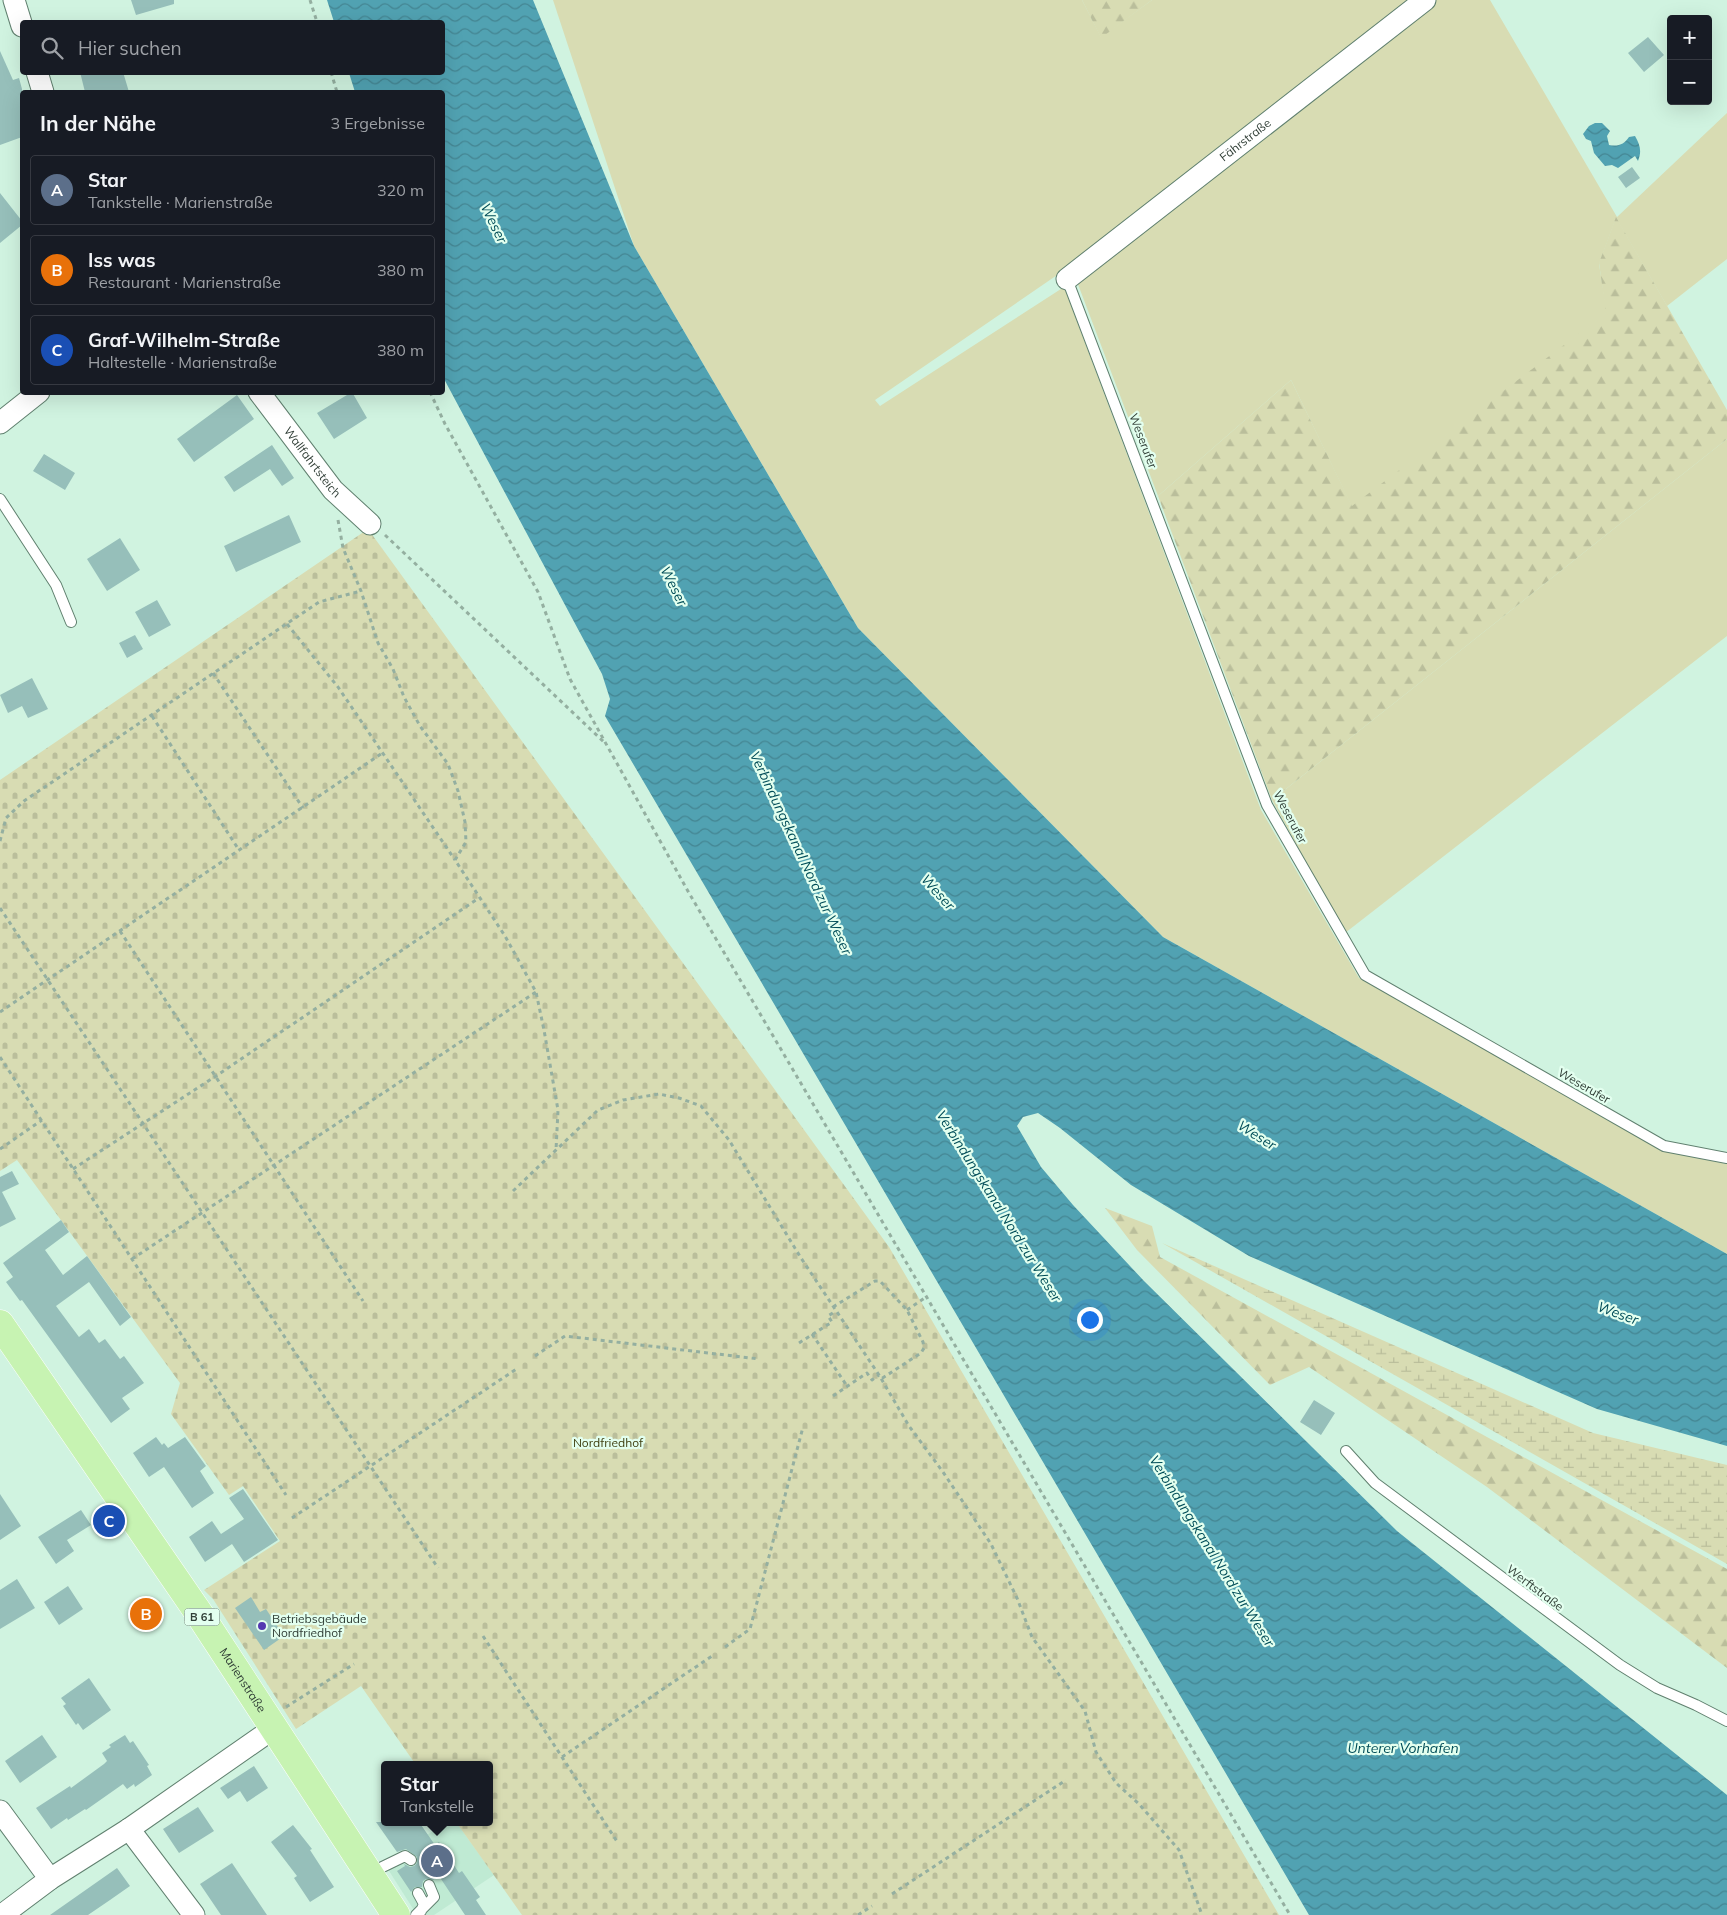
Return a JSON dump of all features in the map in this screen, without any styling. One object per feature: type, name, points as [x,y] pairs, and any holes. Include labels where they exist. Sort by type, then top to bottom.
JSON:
[{"type":"main road","name":"Marienstraße","points":[[0,1324],[194,1606],[277,1720],[411,1914]]},
{"type":"street","points":[[14,0],[20,20]]},
{"type":"street","name":"Fährstraße","points":[[1067,279],[1425,0]]},
{"type":"street","points":[[38,75],[42,90]]},
{"type":"street","name":"Wallfahrtsteich","points":[[261,395],[333,490],[370,524]]},
{"type":"street","points":[[0,423],[24,400]]},
{"type":"street","points":[[2,1915],[50,1879],[129,1829],[277,1720]]},
{"type":"street","points":[[0,1811],[50,1879]]},
{"type":"street","points":[[129,1829],[194,1915]]},
{"type":"lane","name":"Weserufer","points":[[1067,279],[1267,805],[1365,975],[1664,1146],[1727,1158]]},
{"type":"lane","points":[[0,499],[56,585],[71,622]]},
{"type":"lane","name":"Werftstraße","points":[[1346,1451],[1374,1483],[1612,1659],[1658,1688],[1727,1721]]},
{"type":"lane","points":[[380,1868],[405,1856],[411,1860]]},
{"type":"lane","points":[[380,1868],[396,1863],[401,1867]]},
{"type":"lane","points":[[411,1914],[434,1896],[429,1886]]},
{"type":"lane","points":[[411,1914],[424,1904],[418,1893]]},
{"type":"path","points":[[310,0],[315,20]]},
{"type":"path","points":[[332,75],[336,90]]},
{"type":"path","points":[[431,395],[445,424],[538,592],[570,679],[689,893],[1290,1915]]},
{"type":"path","points":[[333,490],[344,548],[361,591],[378,643],[393,669],[404,697],[420,726],[448,764],[458,791],[465,822],[466,842],[455,860]]},
{"type":"path","points":[[391,540],[607,745]]},
{"type":"path","points":[[0,841],[6,818],[24,801],[319,602],[361,591]]},
{"type":"path","points":[[287,624],[338,687],[381,754],[505,936],[536,992],[558,1110],[556,1150]]},
{"type":"path","points":[[213,673],[303,808]]},
{"type":"path","points":[[152,716],[239,850]]},
{"type":"path","points":[[0,1012],[381,754]]},
{"type":"path","points":[[73,1169],[216,1076],[479,898]]},
{"type":"path","points":[[0,908],[438,1568]]},
{"type":"path","points":[[120,931],[363,1300]]},
{"type":"path","points":[[132,1259],[536,992]]},
{"type":"path","points":[[0,1057],[286,1495]]},
{"type":"path","points":[[513,1191],[598,1110],[623,1100],[659,1094],[679,1098],[700,1106],[730,1140],[796,1249],[880,1377],[908,1426],[943,1472],[991,1544],[1017,1598],[1032,1637],[1085,1712],[1096,1752],[1116,1783],[1139,1804],[1180,1850],[1202,1915]]},
{"type":"path","points":[[0,1149],[42,1120]]},
{"type":"path","points":[[799,1343],[832,1322],[828,1316],[835,1309],[875,1281],[880,1281],[906,1310],[923,1342],[924,1348],[921,1353],[880,1377],[872,1380],[868,1373],[832,1396]]},
{"type":"path","points":[[906,1310],[926,1297]]},
{"type":"path","points":[[812,1334],[847,1386]]},
{"type":"path","points":[[535,1356],[565,1336],[759,1359]]},
{"type":"path","points":[[292,1518],[518,1368]]},
{"type":"path","points":[[725,1647],[750,1629],[803,1426]]},
{"type":"path","points":[[483,1636],[618,1843]]},
{"type":"path","points":[[562,1757],[712,1656]]},
{"type":"path","points":[[277,1720],[354,1664]]},
{"type":"path","points":[[892,1894],[1066,1780]]},
{"type":"path","points":[[858,1915],[872,1906]]},
{"type":"shaded area","points":[[441,1826],[459,1826],[494,1875],[434,1915],[417,1915],[384,1863]]},
{"type":"green space","points":[[553,0],[1082,0],[1101,37],[1152,0],[1490,0],[1617,217],[1727,113],[1727,259],[1667,306],[1616,218],[1599,264],[1607,313],[1352,507],[1291,380],[1158,496],[1076,279],[1063,271],[875,400],[880,406],[1064,287],[1261,810],[1359,978],[1664,1151],[1727,1164],[1727,1254],[1163,937],[858,628],[634,246]]},
{"type":"green space","points":[[1082,0],[1152,0],[1101,38]]},
{"type":"green space","points":[[1616,217],[1727,410],[1727,439],[1272,800],[1158,496],[1291,380],[1352,506],[1606,313],[1599,263]]},
{"type":"green space","points":[[1727,439],[1727,636],[1345,933],[1272,800]]},
{"type":"green space","name":"Nordfriedhof","points":[[368,529],[889,1247],[1279,1915],[522,1915],[459,1826],[493,1826],[493,1761],[413,1761],[361,1686],[296,1729],[213,1599],[204,1590],[280,1541],[243,1486],[229,1495],[171,1414],[180,1383],[17,1160],[0,1171],[0,780]]},
{"type":"green space","points":[[1105,1208],[1152,1226],[1160,1257],[1727,1569],[1727,1668],[1487,1487],[1309,1367],[1270,1385],[1137,1250]]},
{"type":"green space","points":[[1162,1243],[1593,1433],[1727,1465],[1727,1564]]},
{"type":"water","points":[[327,0],[533,0],[634,246],[858,628],[1163,937],[1727,1254],[1727,1446],[1597,1409],[1249,1256],[1131,1185],[1060,1128],[1038,1113],[1023,1117],[1017,1126],[1041,1167],[1073,1205],[1144,1281],[1397,1531],[1727,1795],[1727,1915],[1309,1915],[605,716],[610,699],[602,674],[445,381],[445,90],[354,90],[350,75],[445,75],[445,20],[333,20]]},
{"type":"water","points":[[1595,123],[1602,123],[1610,131],[1607,136],[1609,145],[1616,146],[1629,137],[1635,136],[1640,148],[1638,161],[1635,156],[1618,168],[1612,165],[1605,166],[1594,153],[1591,141],[1586,139],[1583,134],[1589,126]]},
{"type":"building","points":[[131,0],[174,0],[174,4],[136,15]]},
{"type":"building","points":[[1648,37],[1664,55],[1644,72],[1628,53]]},
{"type":"building","points":[[0,51],[13,80],[19,78],[22,90],[20,90],[20,138],[0,145]]},
{"type":"building","points":[[81,75],[124,75],[128,90],[84,90]]},
{"type":"building","points":[[1632,167],[1640,178],[1626,188],[1618,177]]},
{"type":"building","points":[[0,193],[20,218],[20,227],[0,243]]},
{"type":"building","points":[[237,395],[254,419],[194,462],[177,439]]},
{"type":"building","points":[[347,395],[354,395],[367,418],[334,439],[317,413]]},
{"type":"building","points":[[272,445],[294,478],[282,486],[270,469],[234,492],[224,477]]},
{"type":"building","points":[[44,454],[75,473],[65,490],[33,471]]},
{"type":"building","points":[[289,515],[301,542],[236,572],[224,546]]},
{"type":"building","points":[[120,538],[140,570],[107,591],[87,559]]},
{"type":"building","points":[[157,600],[171,625],[149,637],[135,612]]},
{"type":"building","points":[[135,635],[143,649],[127,658],[119,643]]},
{"type":"building","points":[[32,678],[48,709],[28,718],[22,706],[8,713],[0,695]]},
{"type":"building","points":[[12,1171],[19,1184],[2,1192],[16,1219],[0,1227],[0,1177]]},
{"type":"building","points":[[61,1220],[69,1232],[45,1250],[63,1275],[87,1256],[131,1317],[120,1326],[89,1282],[56,1306],[79,1337],[89,1329],[99,1343],[105,1339],[120,1359],[124,1356],[144,1383],[122,1398],[130,1409],[111,1423],[22,1300],[20,1301],[6,1282],[13,1277],[3,1263]]},
{"type":"building","points":[[1314,1400],[1335,1413],[1321,1435],[1300,1422]]},
{"type":"building","points":[[156,1437],[162,1445],[164,1443],[168,1448],[185,1437],[206,1466],[200,1471],[214,1493],[192,1508],[164,1467],[149,1477],[133,1453]]},
{"type":"building","points":[[243,1489],[278,1540],[244,1562],[232,1544],[205,1562],[189,1537],[212,1521],[221,1534],[244,1519],[229,1498]]},
{"type":"building","points":[[0,1494],[21,1526],[0,1540]]},
{"type":"building","points":[[81,1510],[91,1525],[67,1540],[74,1551],[56,1564],[38,1537]]},
{"type":"building","points":[[17,1579],[35,1608],[0,1629],[0,1590]]},
{"type":"building","points":[[68,1586],[83,1609],[59,1625],[44,1602]]},
{"type":"building","name":"Betriebsgebäude Nordfriedhof","points":[[251,1597],[260,1612],[266,1609],[284,1636],[264,1650],[235,1608]]},
{"type":"building","points":[[89,1678],[111,1710],[83,1730],[78,1723],[76,1725],[63,1706],[66,1704],[61,1698]]},
{"type":"building","points":[[42,1735],[57,1757],[20,1783],[5,1761]]},
{"type":"building","points":[[125,1735],[130,1743],[133,1741],[149,1765],[147,1766],[152,1775],[135,1787],[134,1784],[127,1789],[123,1784],[86,1810],[68,1820],[67,1818],[51,1829],[36,1808],[70,1786],[71,1788],[104,1764],[107,1761],[102,1753],[111,1747],[109,1745]]},
{"type":"building","points":[[254,1766],[268,1788],[247,1802],[240,1791],[228,1799],[220,1788]]},
{"type":"building","points":[[198,1807],[214,1831],[179,1853],[163,1829]]},
{"type":"building","points":[[376,1822],[381,1822],[381,1826],[422,1826],[435,1845],[439,1842],[459,1873],[462,1871],[480,1897],[476,1900],[486,1915],[465,1915],[439,1876],[433,1880],[426,1879],[423,1881],[422,1887],[415,1887],[411,1892],[397,1871],[405,1866],[404,1864],[410,1867],[414,1866],[417,1863],[417,1857],[406,1849],[397,1852]]},
{"type":"building","points":[[293,1825],[312,1849],[310,1850],[334,1887],[310,1902],[294,1878],[297,1876],[271,1842]]},
{"type":"building","points":[[232,1863],[267,1915],[221,1915],[200,1884]]},
{"type":"building","points":[[117,1868],[130,1886],[88,1915],[50,1915]]},
{"type":"place","name":"Graf-Wilhelm-Straße","points":[[109,1521]]},
{"type":"place","name":"Iss was","points":[[146,1614]]},
{"type":"place","name":"Betriebsgebäude Nordfriedhof","points":[[262,1626]]},
{"type":"place","name":"Star","points":[[437,1861]]},
{"type":"water label","name":"Weser","points":[[494,223]]},
{"type":"water label","name":"Weser","points":[[674,586]]},
{"type":"water label","name":"Verbindungskanal Nord zur Weser","points":[[801,853]]},
{"type":"water label","name":"Weser","points":[[938,892]]},
{"type":"water label","name":"Weser","points":[[1257,1135]]},
{"type":"water label","name":"Verbindungskanal Nord zur Weser","points":[[999,1206]]},
{"type":"water label","name":"Weser","points":[[1618,1313]]},
{"type":"water label","name":"Verbindungskanal Nord zur Weser","points":[[1212,1551]]},
{"type":"water label","name":"Unterer Vorhafen","points":[[1403,1748]]}]
